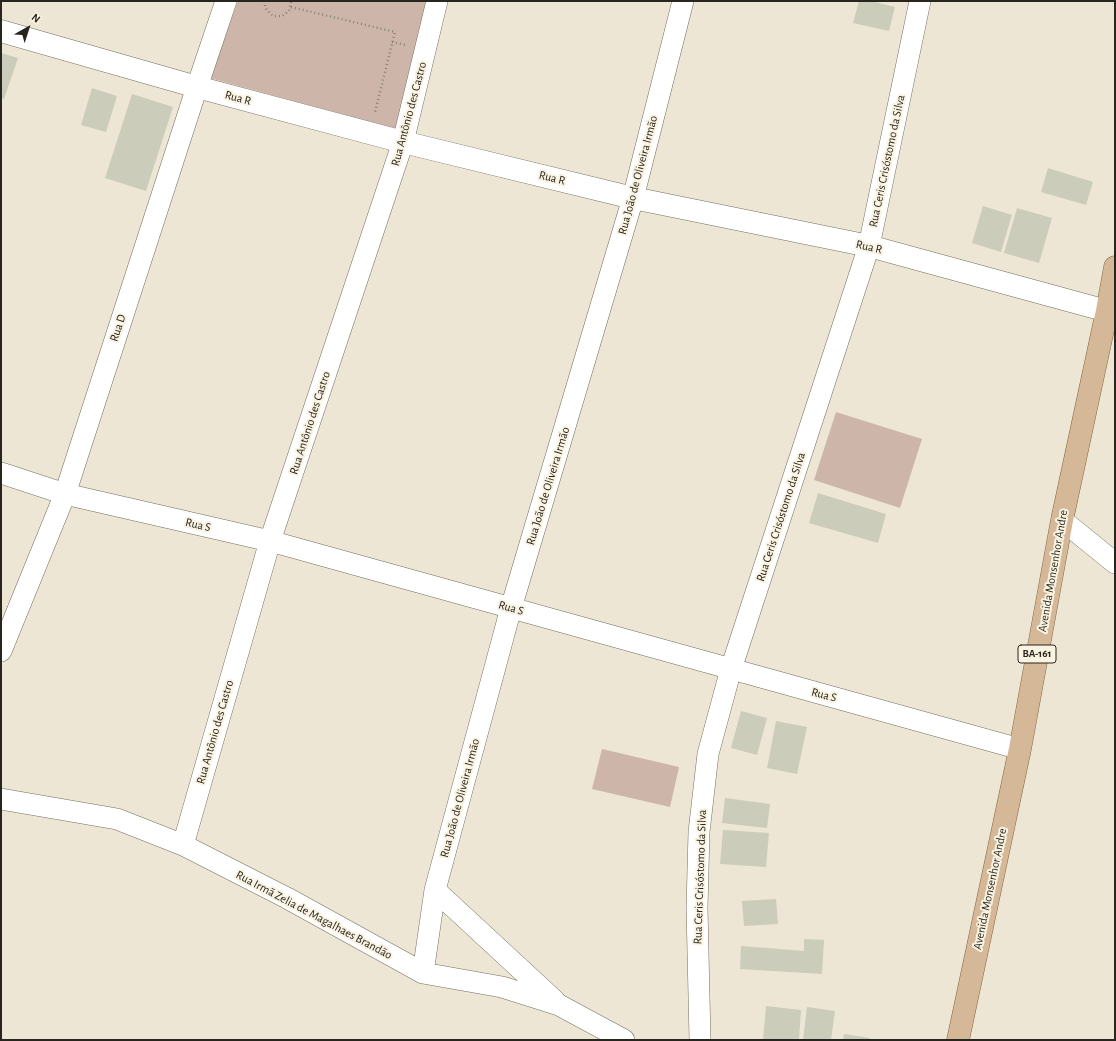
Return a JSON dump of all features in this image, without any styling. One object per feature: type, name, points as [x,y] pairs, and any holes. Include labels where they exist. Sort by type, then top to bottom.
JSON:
[{"type":"main road","name":"Avenida Monsenhor Andre","points":[[958,1040],[1020,749],[1062,520],[1115,267]]},
{"type":"street","name":"Rua D","points":[[1,650],[65,494],[196,87],[226,1]]},
{"type":"street","name":"Rua Antônio des Castro","points":[[183,844],[270,541],[403,142],[437,1]]},
{"type":"street","name":"Rua João de Oliveira Irmão","points":[[423,974],[434,890],[511,608],[633,198],[683,1]]},
{"type":"street","name":"Rua Ceris Crisóstomo da Silva","points":[[700,1040],[697,908],[699,832],[708,754],[731,669],[869,246],[920,1]]},
{"type":"street","name":"Rua R","points":[[1,32],[196,87],[403,142],[633,198],[869,246],[1107,311]]},
{"type":"street","name":"Rua S","points":[[1,473],[65,494],[270,541],[1020,749]]},
{"type":"street","points":[[1062,520],[1115,563]]},
{"type":"street","name":"Rua Irmã Zelia de Magalhaes Brandão","points":[[1,800],[117,819],[183,844],[287,898],[423,974],[502,987],[559,1005],[624,1040]]},
{"type":"street","points":[[434,890],[559,1005]]},
{"type":"path","points":[[265,1],[265,7],[273,16],[282,16],[286,14],[291,7],[291,1]]},
{"type":"path","points":[[291,7],[395,32],[370,133]]},
{"type":"shaded area","points":[[238,1],[432,1],[400,130],[210,78]]},
{"type":"shaded area","points":[[836,412],[922,439],[900,508],[814,480]]},
{"type":"shaded area","points":[[602,749],[679,767],[670,807],[592,789]]},
{"type":"building","points":[[859,1],[871,1],[895,7],[889,31],[853,23]]},
{"type":"building","points":[[1,53],[18,58],[4,99],[1,98]]},
{"type":"building","points":[[92,88],[117,96],[106,132],[81,125]]},
{"type":"building","points":[[132,94],[173,107],[146,191],[105,178]]},
{"type":"building","points":[[1048,168],[1093,182],[1086,205],[1041,192]]},
{"type":"building","points":[[983,206],[1012,215],[1001,252],[972,243]]},
{"type":"building","points":[[1017,208],[1052,218],[1039,263],[1004,253]]},
{"type":"building","points":[[818,493],[886,514],[878,543],[809,523]]},
{"type":"building","points":[[741,711],[767,718],[757,755],[731,748]]},
{"type":"building","points":[[776,721],[807,727],[797,774],[767,768]]},
{"type":"building","points":[[725,798],[770,804],[767,828],[722,823]]},
{"type":"building","points":[[723,830],[769,833],[766,867],[720,864]]},
{"type":"building","points":[[776,899],[778,924],[744,926],[742,901]]},
{"type":"building","points":[[804,939],[824,940],[822,974],[740,969],[741,946],[804,951]]},
{"type":"building","points":[[766,1006],[801,1010],[799,1040],[763,1040]]},
{"type":"building","points":[[807,1007],[835,1011],[831,1040],[803,1040]]},
{"type":"building","points":[[844,1034],[870,1038],[870,1040],[843,1040]]}]
